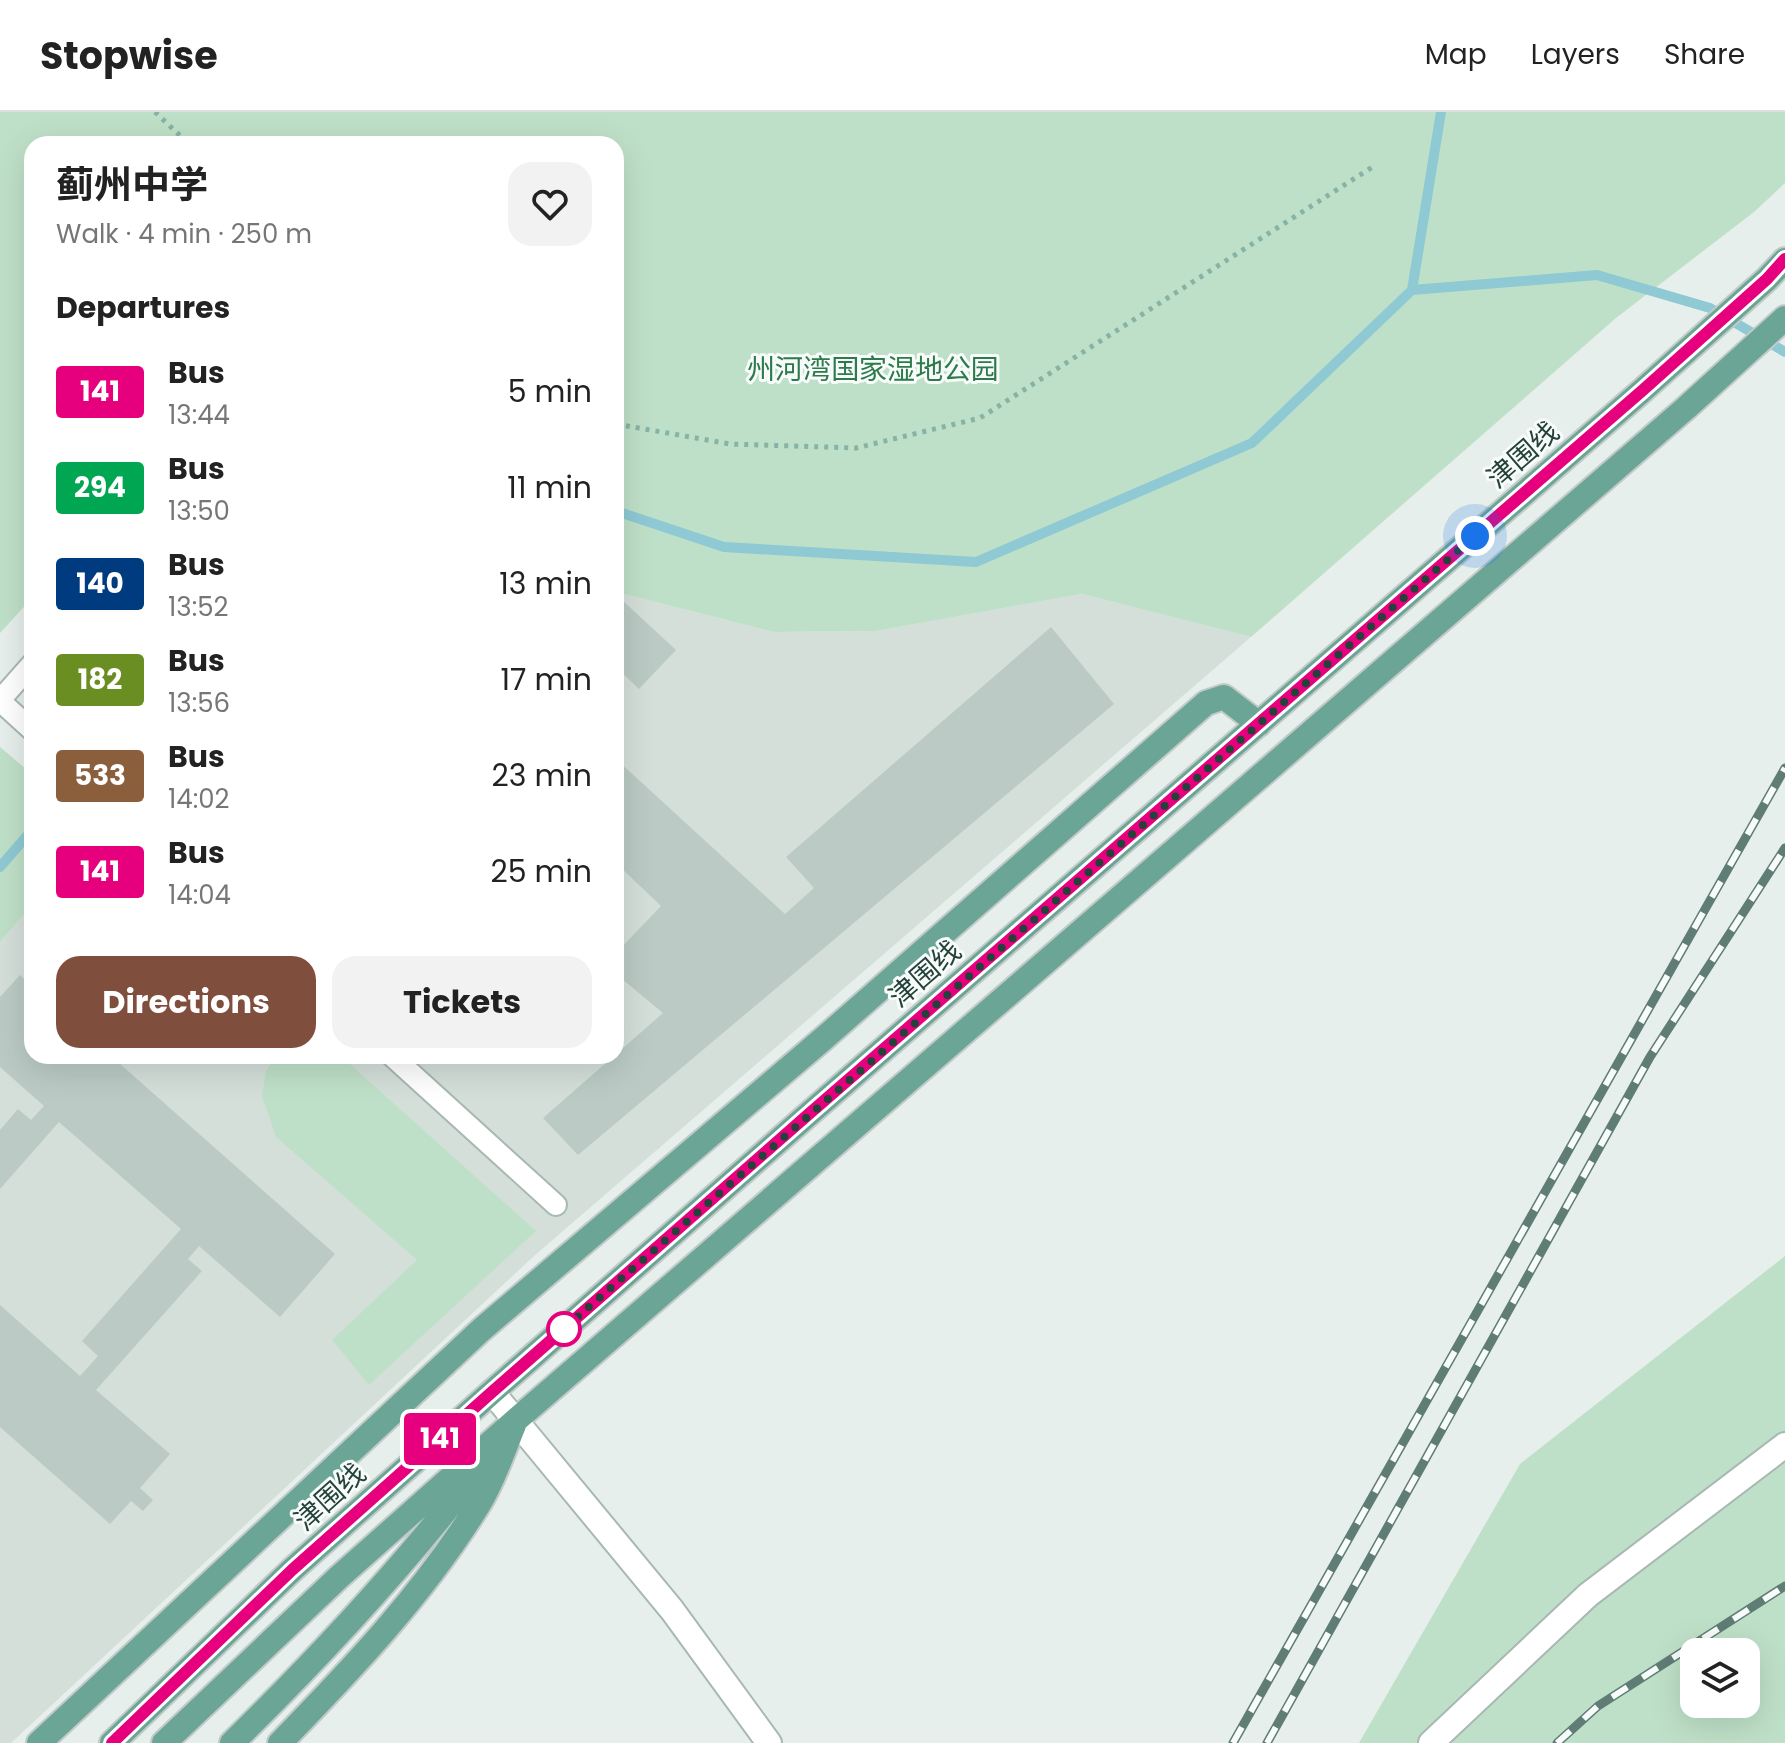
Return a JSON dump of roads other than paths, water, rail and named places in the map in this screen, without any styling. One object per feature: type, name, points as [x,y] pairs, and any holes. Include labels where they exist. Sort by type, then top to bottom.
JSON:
[{"type":"main road","name":"津围线","points":[[112,1743],[292,1570],[492,1392],[1700,340],[1785,260]]},
{"type":"main road","points":[[164,1743],[339,1577],[516,1420],[1153,871],[1785,318]]},
{"type":"main road","points":[[39,1743],[481,1330],[823,1039],[1206,703],[1224,697],[1259,724]]},
{"type":"main road","points":[[232,1743],[362,1611],[429,1533],[516,1420]]},
{"type":"main road","points":[[280,1743],[395,1621],[434,1570],[481,1501],[516,1420]]},
{"type":"street","points":[[492,1392],[672,1610],[769,1743]]},
{"type":"street","points":[[1431,1743],[1588,1595],[1785,1445]]},
{"type":"lane","points":[[24,673],[0,701],[24,723]]},
{"type":"lane","points":[[401,1064],[556,1205]]},
{"type":"waterway","points":[[624,514],[724,547],[976,562],[1252,443],[1412,290],[1441,112]]},
{"type":"waterway","points":[[1412,290],[1597,275],[1710,308],[1785,352]]},
{"type":"waterway","points":[[0,867],[24,839]]},
{"type":"railway","points":[[1233,1743],[1785,768]]},
{"type":"railway","points":[[1267,1743],[1650,1057],[1785,848]]},
{"type":"railway","points":[[1557,1743],[1598,1706],[1785,1586]]},
{"type":"park label","name":"州河湾国家湿地公园","points":[[873,369]]}]
